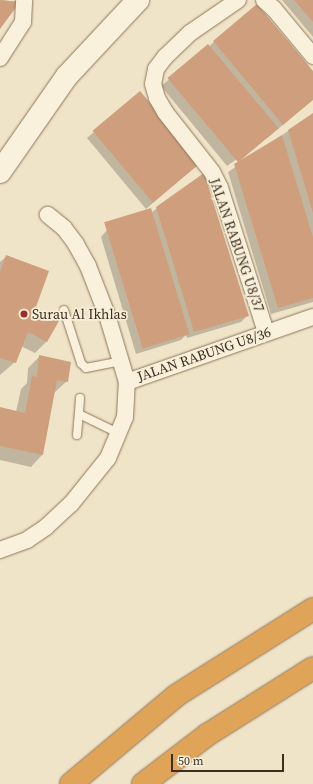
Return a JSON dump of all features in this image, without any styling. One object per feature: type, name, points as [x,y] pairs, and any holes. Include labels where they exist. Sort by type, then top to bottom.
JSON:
[{"type":"highway","points":[[71,784],[176,695],[313,609]]},
{"type":"highway","points":[[143,784],[206,735],[313,668]]},
{"type":"street","points":[[0,58],[23,22],[24,0]]},
{"type":"street","points":[[0,172],[67,76],[138,0]]},
{"type":"street","name":"JALAN RABUNG U8/37","points":[[238,0],[190,33],[165,57],[156,69],[153,84],[157,98],[165,112],[212,172],[220,188],[266,332]]},
{"type":"street","points":[[264,0],[274,9],[313,56]]},
{"type":"street","points":[[48,215],[64,228],[88,266],[122,361],[126,382]]},
{"type":"street","name":"JALAN RABUNG U8/36","points":[[0,550],[27,540],[46,527],[71,504],[108,458],[120,434],[128,399],[126,382],[266,332],[313,317]]},
{"type":"lane","points":[[64,310],[81,364],[86,368],[122,361]]},
{"type":"lane","points":[[77,435],[80,398]]},
{"type":"lane","points":[[79,414],[120,434]]},
{"type":"building","points":[[0,0],[20,2],[0,29]]},
{"type":"building","points":[[294,0],[313,0],[313,22]]},
{"type":"building","points":[[257,4],[313,71],[313,100],[283,125],[213,41]]},
{"type":"building","points":[[208,44],[279,128],[238,162],[167,78]]},
{"type":"building","points":[[140,91],[200,163],[153,203],[93,131]]},
{"type":"building","points":[[313,113],[313,213],[288,130]]},
{"type":"building","points":[[282,135],[313,237],[313,298],[278,308],[234,164]]},
{"type":"building","points":[[204,173],[249,316],[194,332],[156,207]]},
{"type":"building","points":[[151,208],[190,334],[143,349],[104,222]]},
{"type":"building","name":"Surau Al Ikhlas","points":[[6,255],[49,271],[36,307],[59,321],[47,342],[28,332],[16,363],[0,358],[0,272]]},
{"type":"building","points":[[39,355],[71,362],[68,382],[57,380],[43,455],[0,446],[0,407],[25,413],[32,376],[37,377]]},
{"type":"place","name":"Surau Al Ikhlas","points":[[24,314]]}]
